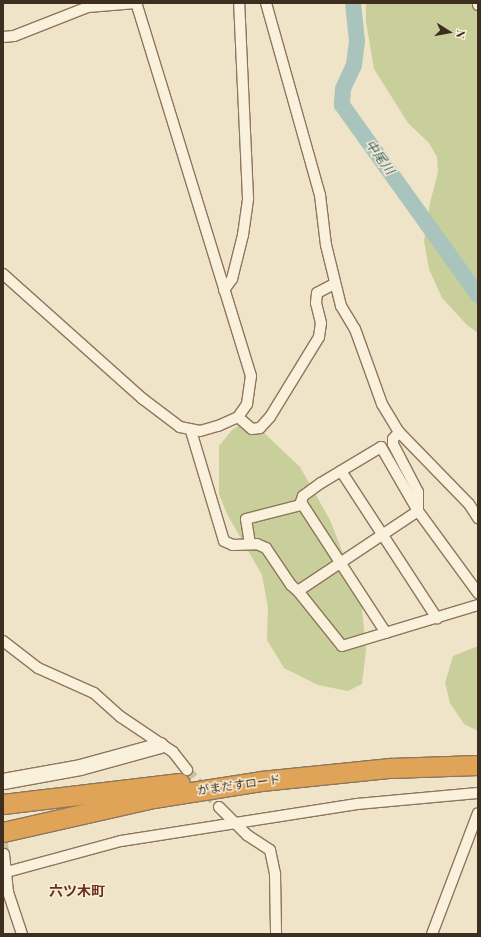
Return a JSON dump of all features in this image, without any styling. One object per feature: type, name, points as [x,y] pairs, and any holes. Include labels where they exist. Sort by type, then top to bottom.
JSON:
[{"type":"highway","name":"がまだすロード","points":[[3,832],[67,816],[154,798],[261,781],[390,768],[473,765]]},
{"type":"highway","points":[[3,804],[162,784],[261,781]]},
{"type":"highway","points":[[4,847],[67,816]]},
{"type":"street","points":[[3,37],[14,36],[88,7],[136,3],[251,376],[248,400],[238,417],[218,426],[190,431],[180,427],[143,399],[3,274]]},
{"type":"street","points":[[224,290],[232,279],[243,235],[248,198],[239,3]]},
{"type":"street","points":[[266,3],[320,195],[334,284],[341,306],[355,329],[382,404],[399,432],[469,504],[478,518]]},
{"type":"street","points":[[238,417],[252,429],[260,428],[270,417],[319,337],[321,323],[316,303],[317,293],[334,284]]},
{"type":"street","points":[[190,431],[224,541],[233,545],[250,544],[266,548],[291,585],[298,591],[342,646],[478,605]]},
{"type":"street","points":[[399,432],[393,439],[393,444],[418,492],[418,511]]},
{"type":"street","points":[[386,633],[301,505],[303,496],[381,447],[418,511],[478,593]]},
{"type":"street","points":[[341,471],[437,618]]},
{"type":"street","points":[[250,544],[246,519],[301,505]]},
{"type":"street","points":[[298,591],[418,511]]},
{"type":"street","points":[[3,641],[38,668],[94,693],[160,745],[178,757],[187,770]]},
{"type":"street","points":[[3,781],[80,767],[160,745]]},
{"type":"street","points":[[5,872],[121,840],[234,824],[357,804],[478,793]]},
{"type":"street","points":[[219,807],[234,824],[270,850],[275,874],[276,934]]},
{"type":"street","points":[[432,934],[478,813]]},
{"type":"street","points":[[4,847],[5,872],[12,907],[22,934]]},
{"type":"green space","points":[[366,3],[478,3],[478,333],[467,325],[442,298],[429,269],[424,241],[430,203],[438,172],[437,157],[429,143],[408,123],[374,69],[366,22]]},
{"type":"green space","points":[[243,423],[261,430],[300,467],[330,520],[361,599],[366,650],[362,684],[348,691],[318,685],[284,668],[267,640],[268,608],[262,575],[227,514],[219,494],[219,446],[232,430]]},
{"type":"green space","points":[[478,646],[478,731],[464,724],[450,703],[445,683],[453,656]]},
{"type":"waterway","name":"中尾川","points":[[353,3],[357,41],[354,65],[343,89],[342,105],[478,295]]},
{"type":"tunnel","points":[[187,770],[219,807]]},
{"type":"tunnel","points":[[3,843],[4,854]]},
{"type":"district","name":"六ツ木町","points":[[77,891]]}]
